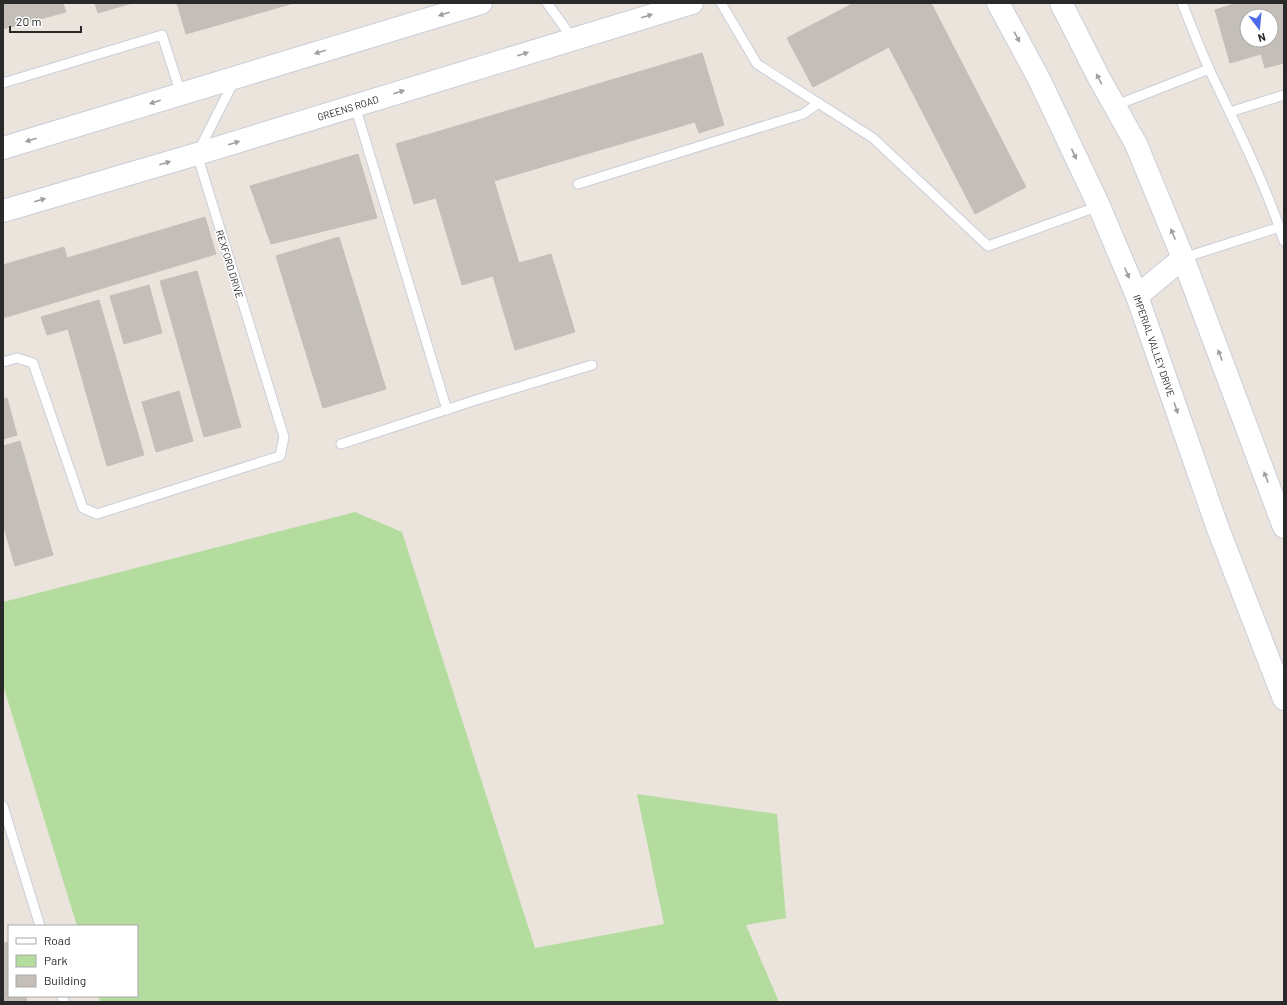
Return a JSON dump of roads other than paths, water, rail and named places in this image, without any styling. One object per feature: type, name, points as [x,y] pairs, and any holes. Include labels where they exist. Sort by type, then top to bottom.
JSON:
[{"type":"main road","points":[[3,148],[481,3]]},
{"type":"main road","name":"GREENS ROAD","points":[[3,211],[197,154],[692,3]]},
{"type":"main road","name":"IMPERIAL VALLEY DRIVE","points":[[998,3],[1039,79],[1099,206],[1137,296],[1217,526],[1282,686]]},
{"type":"main road","points":[[1061,3],[1114,106],[1136,144],[1184,258],[1280,505],[1284,526]]},
{"type":"main road","points":[[1137,296],[1184,258]]},
{"type":"lane","points":[[547,3],[573,39]]},
{"type":"lane","points":[[721,3],[757,64],[873,138],[988,246],[1099,206]]},
{"type":"lane","points":[[1182,3],[1209,69],[1230,112],[1280,227],[1284,241]]},
{"type":"lane","points":[[3,83],[162,35],[181,94]]},
{"type":"lane","points":[[1114,106],[1209,69]]},
{"type":"lane","points":[[197,154],[236,77]]},
{"type":"lane","points":[[1230,112],[1284,95]]},
{"type":"lane","points":[[578,184],[803,114],[819,103]]},
{"type":"lane","points":[[355,106],[447,410]]},
{"type":"lane","name":"REXFORD DRIVE","points":[[3,362],[17,358],[33,363],[83,508],[97,514],[280,456],[284,437],[197,154]]},
{"type":"lane","points":[[1184,258],[1280,227]]},
{"type":"lane","points":[[341,444],[592,365]]},
{"type":"lane","points":[[3,806],[40,925]]}]
